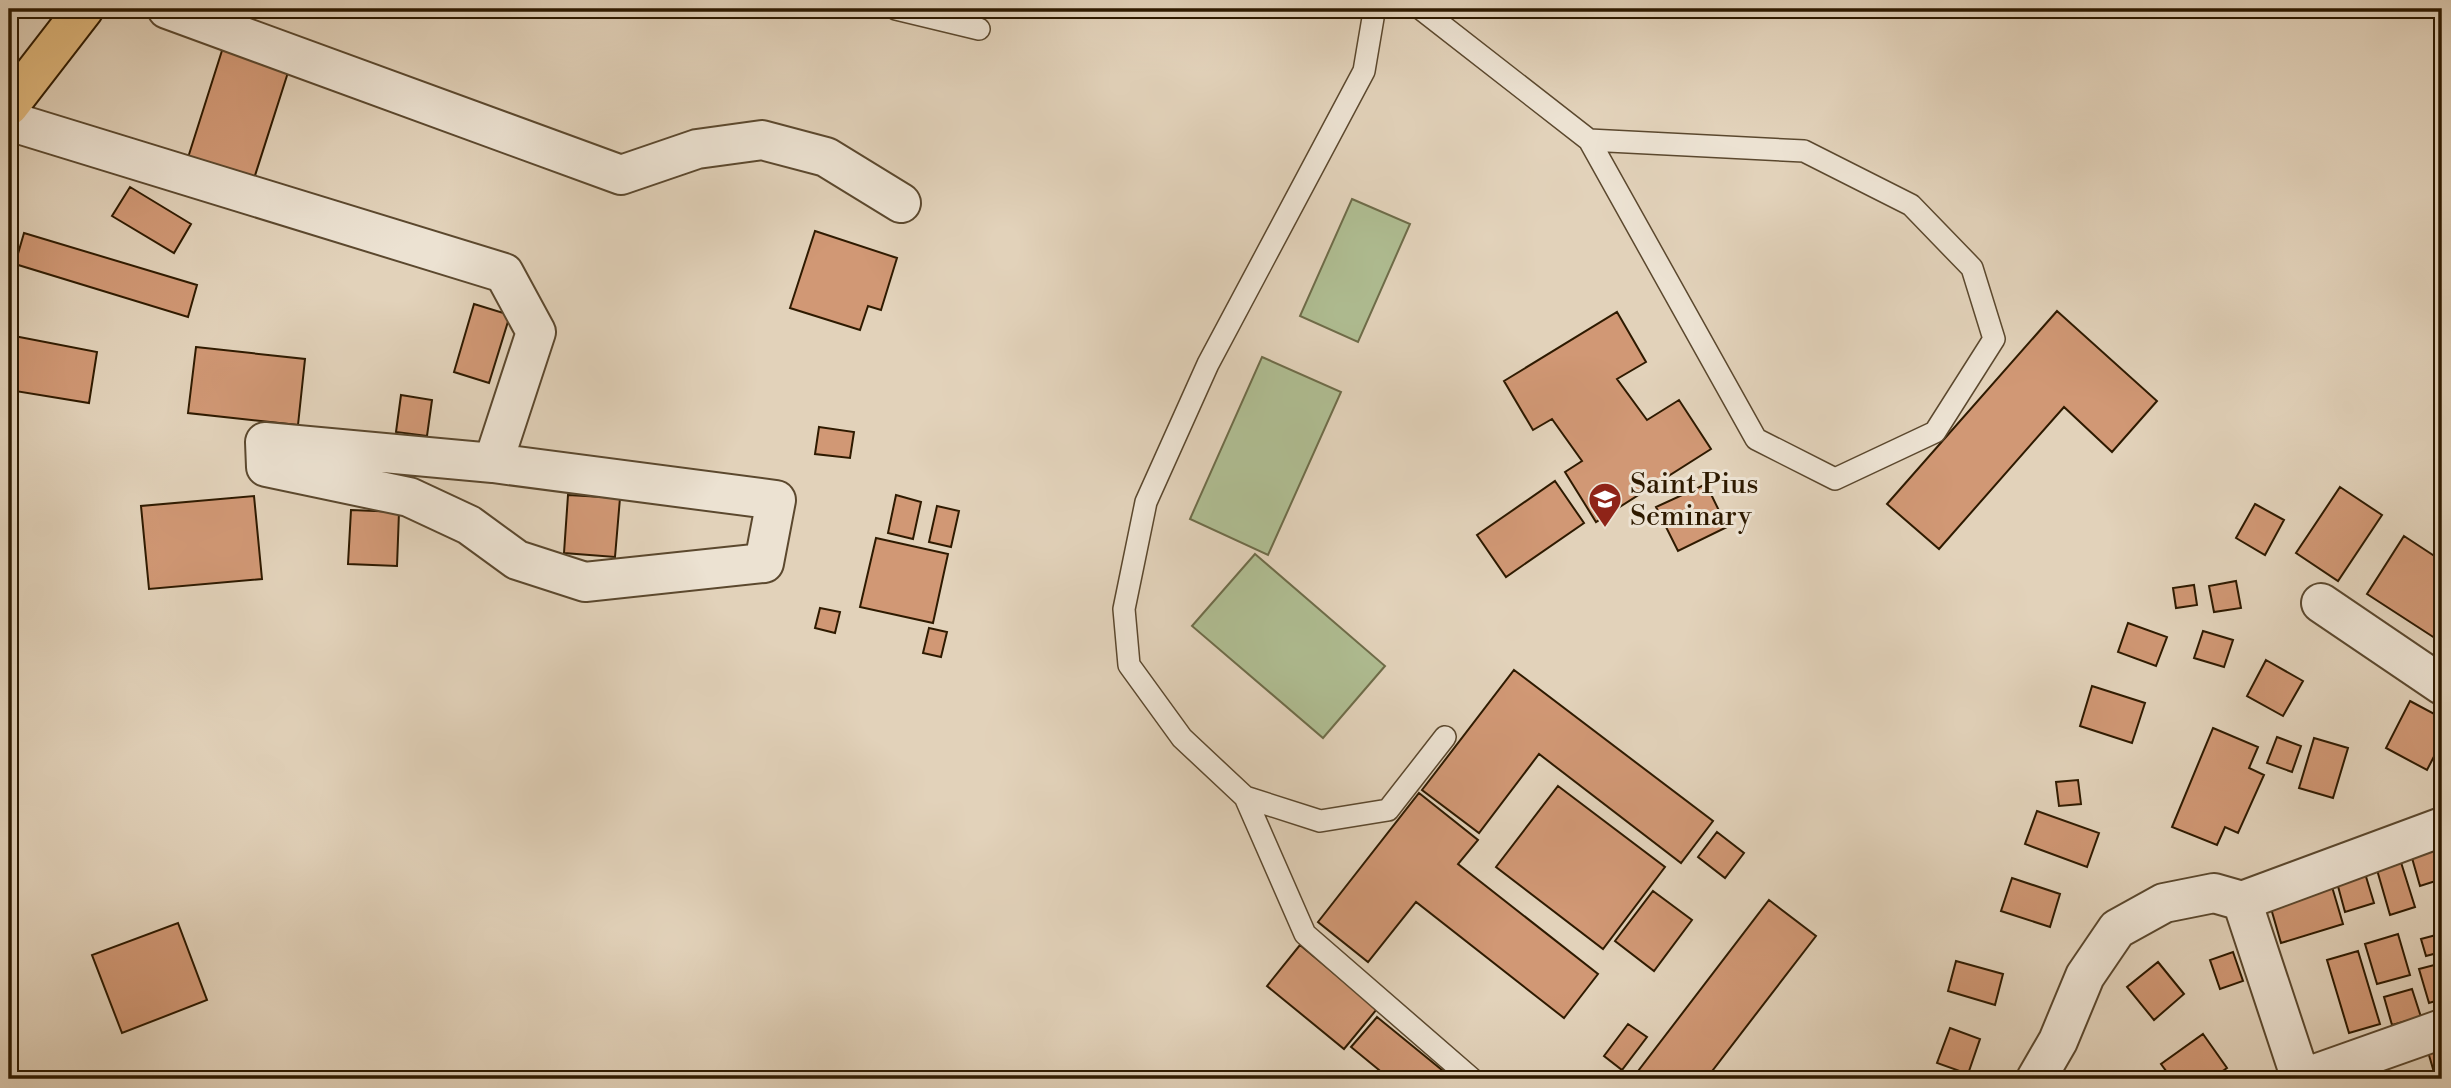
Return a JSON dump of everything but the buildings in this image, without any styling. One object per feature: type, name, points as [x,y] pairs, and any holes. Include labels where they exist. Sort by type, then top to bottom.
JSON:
[{"type":"highway","points":[[9,106],[84,9]]},
{"type":"street","points":[[167,9],[621,174],[697,149],[762,140],[826,157],[901,203]]},
{"type":"street","points":[[9,121],[504,273],[536,332],[493,463]]},
{"type":"street","points":[[265,442],[493,463],[776,500],[764,563],[585,582],[517,560],[469,525],[409,497],[266,467],[265,442]]},
{"type":"street","points":[[2320,603],[2442,685]]},
{"type":"street","points":[[2036,1079],[2058,1041],[2085,976],[2117,929],[2164,903],[2214,893],[2242,901],[2442,827]]},
{"type":"street","points":[[2242,901],[2301,1079],[2442,1029]]},
{"type":"lane","points":[[896,9],[979,29]]},
{"type":"lane","points":[[1372,9],[1373,18],[1364,71],[1208,364],[1146,502],[1124,609],[1129,665],[1182,738],[1245,797],[1305,934],[1472,1079]]},
{"type":"lane","points":[[1421,9],[1589,140],[1756,439],[1835,479],[1935,432],[1994,339],[1972,268],[1911,205],[1804,151],[1589,140]]},
{"type":"lane","points":[[1245,797],[1320,821],[1388,810],[1445,737]]},
{"type":"green space","points":[[1352,199],[1410,224],[1358,342],[1300,316]]},
{"type":"green space","points":[[1262,357],[1341,392],[1268,555],[1190,519]]},
{"type":"green space","points":[[1255,554],[1385,666],[1323,738],[1192,626]]},
{"type":"place","name":"Saint Pius Seminary","points":[[1605,529]]}]
